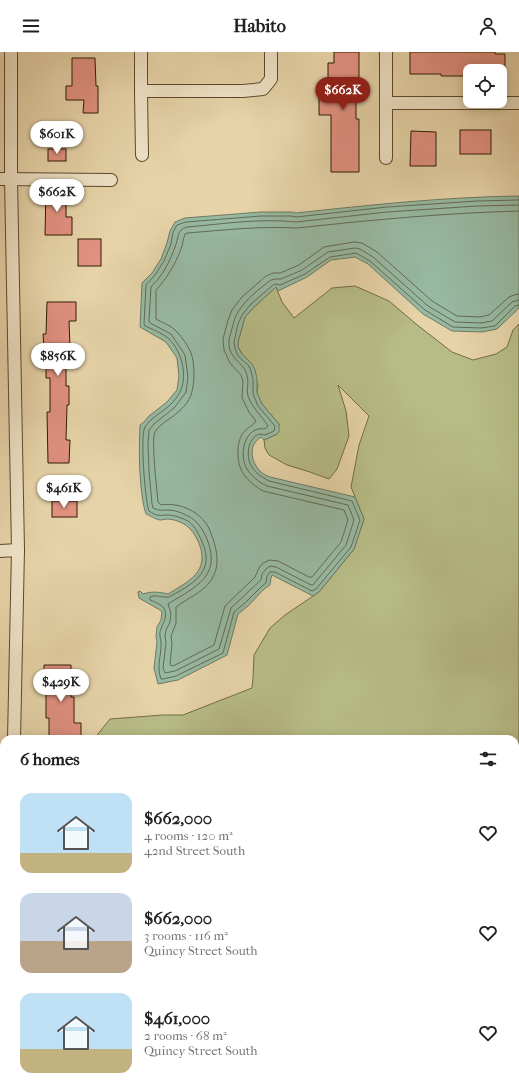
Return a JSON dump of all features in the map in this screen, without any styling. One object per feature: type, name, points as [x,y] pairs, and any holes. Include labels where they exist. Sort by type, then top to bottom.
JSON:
[{"type":"street","points":[[11,52],[5,179],[18,550],[14,735]]},
{"type":"street","points":[[141,52],[142,155]]},
{"type":"street","points":[[141,91],[243,91],[263,89],[271,79],[272,52]]},
{"type":"street","points":[[386,52],[386,158]]},
{"type":"street","points":[[386,103],[519,103]]},
{"type":"street","points":[[5,179],[111,180]]},
{"type":"street","points":[[0,551],[18,550]]},
{"type":"shaded area","points":[[355,286],[389,301],[452,352],[473,360],[496,354],[507,347],[513,330],[519,324],[519,735],[97,735],[110,719],[183,715],[252,688],[254,655],[270,628],[285,615],[319,592],[354,549],[364,519],[351,487],[359,445],[369,416],[338,385],[346,411],[349,436],[337,469],[329,479],[287,465],[269,455],[265,448],[264,440],[277,434],[279,424],[262,404],[257,393],[258,385],[238,347],[245,317],[276,287],[282,302],[294,318],[332,288]]},
{"type":"water","points":[[519,196],[519,308],[497,329],[482,332],[452,331],[423,314],[368,264],[355,257],[331,260],[307,277],[278,291],[276,287],[245,317],[238,347],[255,370],[257,379],[257,393],[262,404],[279,424],[279,432],[277,434],[264,440],[261,437],[254,444],[252,456],[257,467],[262,473],[270,477],[355,497],[364,519],[354,549],[319,592],[313,596],[272,575],[270,585],[238,614],[227,655],[178,680],[158,684],[154,668],[157,627],[161,620],[162,612],[139,598],[138,592],[140,591],[143,594],[156,592],[168,594],[190,580],[200,568],[202,561],[202,553],[199,543],[193,532],[187,526],[176,520],[159,520],[146,514],[140,478],[140,425],[167,402],[177,390],[179,376],[177,358],[166,342],[140,327],[142,283],[152,273],[161,259],[170,231],[175,222],[185,218],[261,212],[296,213],[379,204]]},
{"type":"building","points":[[334,52],[359,52],[359,87],[356,87],[356,119],[359,119],[359,172],[331,172],[331,115],[319,115],[319,91],[328,91],[328,63],[334,63]]},
{"type":"building","points":[[410,52],[495,52],[495,54],[505,54],[505,64],[463,64],[463,76],[410,74]]},
{"type":"building","points":[[72,58],[95,58],[96,86],[98,86],[98,113],[83,113],[84,100],[66,100],[66,86],[72,86]]},
{"type":"building","points":[[460,130],[491,130],[491,154],[460,154]]},
{"type":"building","points":[[411,131],[436,132],[436,166],[410,166]]},
{"type":"building","points":[[48,149],[66,149],[66,161],[48,161]]},
{"type":"building","points":[[46,187],[66,187],[66,217],[72,217],[72,235],[45,235]]},
{"type":"building","points":[[78,239],[101,239],[101,266],[78,266]]},
{"type":"building","points":[[47,302],[76,302],[76,321],[69,321],[70,347],[66,347],[66,386],[69,386],[69,405],[67,405],[66,440],[70,440],[69,463],[48,463],[47,412],[50,412],[50,378],[46,378],[46,348],[44,348],[43,334],[46,334]]},
{"type":"building","points":[[52,501],[77,501],[77,517],[52,517]]},
{"type":"building","points":[[44,665],[71,665],[71,697],[74,697],[74,723],[81,723],[81,735],[49,735],[49,718],[46,718],[46,682],[44,682]]}]
